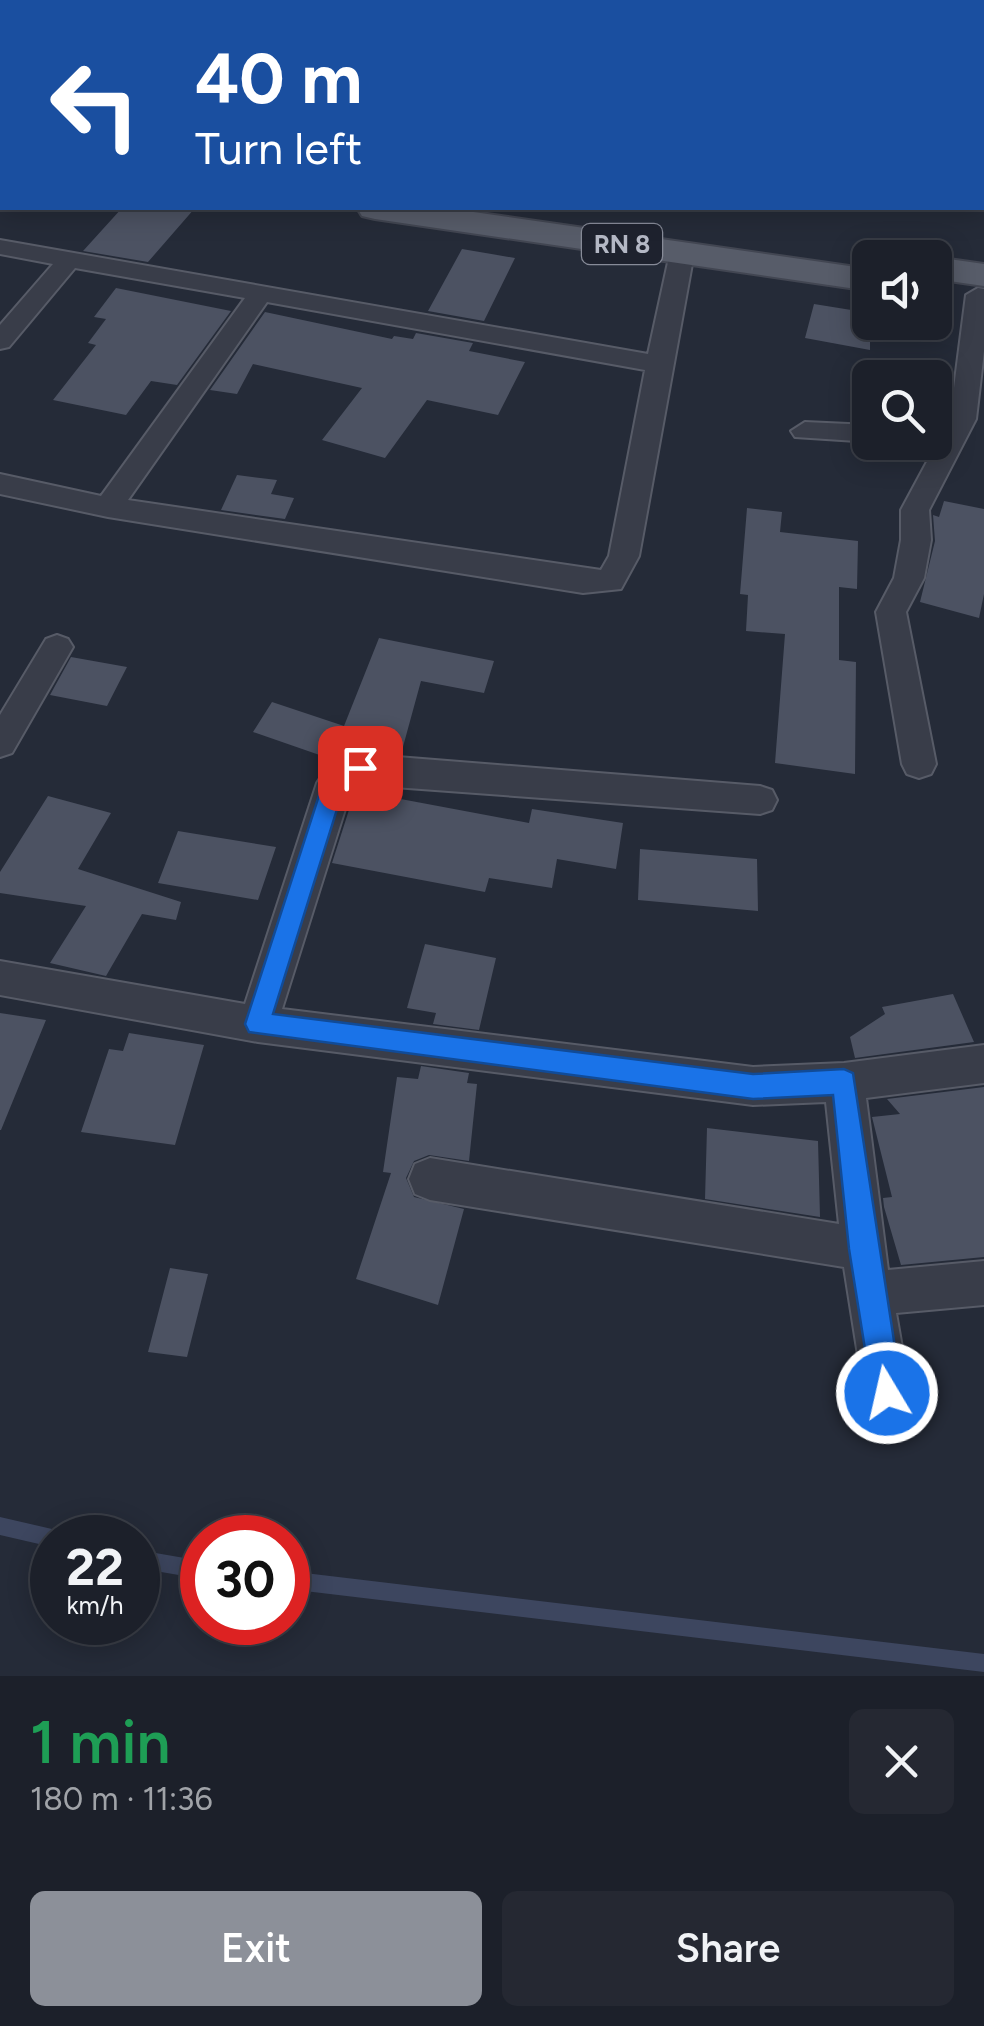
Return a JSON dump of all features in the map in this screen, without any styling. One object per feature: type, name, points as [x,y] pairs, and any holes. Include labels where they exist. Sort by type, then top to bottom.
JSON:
[{"type":"main road","name":"RN 8","points":[[389,210],[852,277]]},
{"type":"main road","name":"RN 8","points":[[533,210],[852,255]]},
{"type":"main road","points":[[952,276],[982,289]]},
{"type":"main road","points":[[952,289],[982,289]]},
{"type":"street","points":[[0,247],[659,364]]},
{"type":"street","points":[[0,484],[108,506],[583,582],[610,580],[624,556],[682,253]]},
{"type":"street","points":[[0,341],[69,260]]},
{"type":"street","points":[[952,430],[963,419],[982,289]]},
{"type":"street","points":[[108,506],[260,294]]},
{"type":"street","points":[[805,430],[852,433]]},
{"type":"street","points":[[919,764],[891,612],[910,578],[915,510],[932,460]]},
{"type":"street","points":[[0,744],[57,647]]},
{"type":"street","points":[[258,1024],[334,783],[342,773],[360,768],[760,800]]},
{"type":"street","points":[[0,978],[258,1024],[753,1086],[844,1082],[984,1064]]},
{"type":"street","points":[[844,1082],[863,1249],[887,1393]]},
{"type":"street","points":[[430,1179],[863,1249]]},
{"type":"street","points":[[872,1294],[984,1283]]},
{"type":"building","points":[[120,210],[193,210],[148,262],[83,251]]},
{"type":"building","points":[[462,249],[515,258],[484,321],[428,311]]},
{"type":"building","points":[[116,288],[231,311],[177,385],[151,381],[126,415],[53,400],[96,345],[88,343],[106,319],[94,317]]},
{"type":"building","points":[[814,304],[852,310],[852,340],[870,340],[870,350],[805,338]]},
{"type":"building","points":[[265,312],[392,339],[413,339],[416,333],[473,343],[469,351],[525,362],[498,415],[427,400],[385,458],[322,440],[362,388],[253,364],[237,394],[210,390]]},
{"type":"building","points":[[237,475],[277,480],[271,494],[294,498],[285,519],[221,510]]},
{"type":"building","points":[[944,501],[984,509],[984,594],[979,618],[920,602],[935,541],[933,515],[939,517]]},
{"type":"building","points":[[747,508],[782,512],[780,532],[858,541],[857,589],[839,587],[839,660],[856,662],[855,774],[775,763],[785,634],[746,631],[748,595],[740,594]]},
{"type":"building","points":[[379,638],[494,661],[484,693],[421,681],[401,754],[360,750],[331,759],[253,732],[272,702],[344,726]]},
{"type":"building","points":[[71,657],[127,667],[107,706],[50,695]]},
{"type":"building","points":[[356,788],[391,791],[390,797],[529,823],[532,809],[623,823],[616,869],[557,859],[552,888],[489,878],[485,892],[332,863]]},
{"type":"building","points":[[48,796],[111,813],[78,869],[181,902],[176,920],[142,914],[106,976],[50,963],[86,906],[0,893],[0,872]]},
{"type":"building","points":[[178,831],[276,847],[258,900],[158,883]]},
{"type":"building","points":[[640,849],[757,859],[758,911],[638,900]]},
{"type":"building","points":[[425,944],[496,958],[479,1030],[433,1024],[436,1013],[407,1008]]},
{"type":"building","points":[[953,994],[974,1042],[855,1058],[850,1037],[885,1014],[882,1007]]},
{"type":"building","points":[[0,1013],[46,1020],[1,1130],[0,1130]]},
{"type":"building","points":[[129,1033],[204,1045],[175,1145],[81,1132],[109,1049],[123,1051]]},
{"type":"building","points":[[421,1066],[469,1073],[467,1083],[477,1084],[469,1161],[429,1155],[414,1161],[406,1178],[414,1197],[464,1209],[438,1305],[356,1279],[391,1173],[383,1172],[397,1077],[418,1079]]},
{"type":"building","points":[[984,1087],[984,1257],[901,1265],[884,1207],[883,1198],[892,1197],[872,1117],[900,1114],[887,1099]]},
{"type":"building","points":[[707,1128],[818,1141],[820,1217],[705,1199]]},
{"type":"building","points":[[170,1268],[208,1274],[187,1357],[148,1352]]},
{"type":"waterway","points":[[0,1526],[30,1533]]},
{"type":"waterway","points":[[160,1563],[180,1566]]},
{"type":"waterway","points":[[310,1583],[984,1663]]},
{"type":"route","points":[[360,768],[342,773],[334,783],[258,1024],[753,1086],[844,1082],[863,1249],[887,1393]]}]
